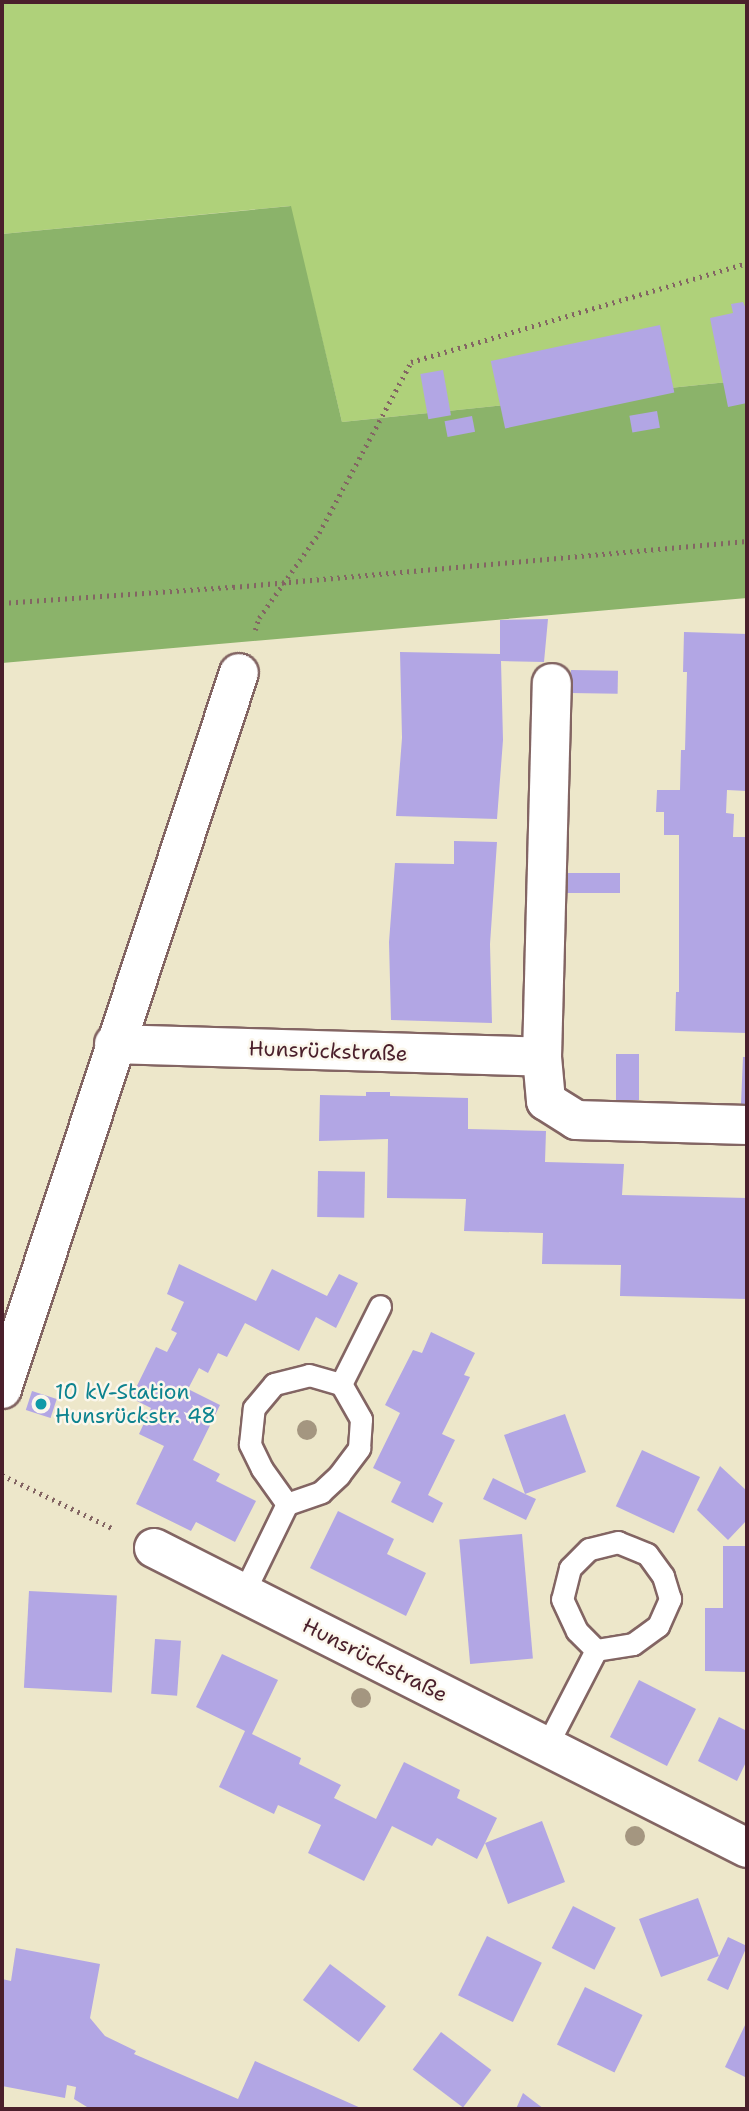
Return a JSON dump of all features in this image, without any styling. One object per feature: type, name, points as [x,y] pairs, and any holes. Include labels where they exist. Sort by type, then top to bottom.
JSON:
[{"type":"street","points":[[2,1389],[239,673]]},
{"type":"street","points":[[552,683],[542,1057],[546,1101],[576,1120],[747,1125]]},
{"type":"street","name":"Hunsrückstraße","points":[[114,1044],[542,1057]]},
{"type":"street","name":"Hunsrückstraße","points":[[154,1548],[747,1848]]},
{"type":"lane","points":[[341,1384],[380,1306]]},
{"type":"lane","points":[[244,1592],[287,1504],[321,1492],[339,1475],[359,1448],[361,1419],[341,1384],[309,1375],[274,1384],[254,1408],[250,1444],[262,1469],[287,1504]]},
{"type":"lane","points":[[618,1542],[647,1554],[663,1576],[670,1599],[658,1626],[633,1644],[596,1650],[577,1631],[562,1599],[570,1568],[589,1549],[618,1542]]},
{"type":"lane","points":[[546,1747],[596,1650]]},
{"type":"path","points":[[239,673],[259,618],[319,533],[411,362],[747,262]]},
{"type":"path","points":[[2,603],[284,583],[747,541]]},
{"type":"path","points":[[2,1475],[154,1548]]},
{"type":"green space","points":[[2,2],[747,2],[747,380],[342,422],[290,206],[2,234]]},
{"type":"green space","points":[[291,206],[342,422],[747,380],[747,598],[2,663],[2,234]]},
{"type":"building","points":[[743,302],[747,311],[747,403],[728,407],[710,318],[733,313],[731,304]]},
{"type":"building","points":[[660,325],[674,392],[505,428],[491,361]]},
{"type":"building","points":[[443,370],[451,415],[428,419],[420,374]]},
{"type":"building","points":[[657,411],[660,428],[632,433],[629,416]]},
{"type":"building","points":[[472,416],[475,432],[448,437],[445,421]]},
{"type":"building","points":[[548,619],[544,662],[501,661],[503,740],[497,819],[396,816],[402,738],[400,652],[500,654],[500,620]]},
{"type":"building","points":[[684,632],[747,634],[747,791],[727,790],[726,813],[734,814],[733,837],[747,837],[747,1033],[675,1031],[676,992],[679,992],[679,835],[664,835],[664,812],[656,812],[657,790],[680,790],[681,750],[685,750],[687,672],[683,672]]},
{"type":"building","points":[[571,670],[618,671],[618,694],[571,693]]},
{"type":"building","points":[[454,841],[497,842],[490,944],[492,1023],[391,1020],[389,942],[395,863],[454,864]]},
{"type":"building","points":[[566,873],[620,873],[620,893],[566,893]]},
{"type":"building","points":[[616,1054],[639,1054],[639,1100],[616,1100]]},
{"type":"building","points":[[743,1057],[747,1057],[747,1104],[741,1104]]},
{"type":"building","points":[[366,1092],[390,1092],[390,1096],[468,1098],[468,1129],[546,1131],[545,1162],[624,1164],[622,1195],[747,1198],[747,1299],[620,1296],[621,1265],[542,1264],[543,1233],[464,1231],[466,1199],[387,1198],[388,1139],[319,1141],[320,1095],[366,1096]]},
{"type":"building","points":[[318,1171],[365,1172],[364,1218],[317,1217]]},
{"type":"building","points":[[179,1264],[256,1301],[272,1269],[327,1296],[339,1274],[358,1283],[336,1328],[316,1317],[299,1351],[245,1323],[227,1357],[218,1353],[208,1373],[199,1368],[188,1389],[220,1405],[193,1460],[220,1474],[216,1481],[256,1501],[235,1542],[196,1522],[191,1531],[136,1504],[164,1446],[139,1434],[151,1408],[131,1398],[156,1347],[167,1352],[177,1333],[171,1330],[184,1302],[167,1294]]},
{"type":"building","points":[[431,1332],[475,1353],[464,1375],[470,1377],[442,1434],[455,1440],[428,1495],[443,1503],[433,1523],[391,1502],[401,1482],[373,1468],[400,1413],[385,1405],[413,1350],[422,1353]]},
{"type":"building","name":"10 kV-Station Hunsrückstr. 48","points":[[32,1391],[57,1399],[51,1418],[26,1410]]},
{"type":"building","points":[[565,1414],[586,1472],[525,1494],[504,1435]]},
{"type":"building","points":[[642,1450],[700,1477],[674,1533],[616,1506]]},
{"type":"building","points":[[720,1466],[747,1491],[747,1520],[728,1540],[697,1510]]},
{"type":"building","points":[[493,1478],[536,1499],[526,1520],[483,1499]]},
{"type":"building","points":[[338,1511],[394,1539],[387,1554],[426,1573],[406,1616],[310,1568]]},
{"type":"building","points":[[522,1534],[533,1659],[470,1664],[459,1539]]},
{"type":"building","points":[[723,1546],[747,1546],[747,1672],[705,1671],[705,1608],[723,1608]]},
{"type":"building","points":[[29,1591],[117,1596],[112,1692],[24,1688]]},
{"type":"building","points":[[155,1639],[181,1641],[177,1696],[151,1694]]},
{"type":"building","points":[[222,1654],[278,1680],[252,1734],[301,1758],[299,1764],[341,1785],[334,1798],[376,1819],[404,1762],[460,1790],[457,1798],[497,1818],[477,1859],[437,1838],[432,1846],[392,1826],[364,1881],[308,1853],[321,1825],[278,1805],[274,1814],[219,1787],[245,1731],[196,1707]]},
{"type":"building","points":[[639,1680],[696,1709],[667,1766],[610,1737]]},
{"type":"building","points":[[719,1717],[747,1731],[747,1760],[737,1781],[698,1761]]},
{"type":"building","points":[[542,1821],[565,1882],[508,1904],[485,1843]]},
{"type":"building","points":[[698,1898],[719,1956],[661,1977],[639,1919]]},
{"type":"building","points":[[573,1906],[616,1928],[594,1970],[552,1948]]},
{"type":"building","points":[[487,1936],[542,1963],[513,2022],[458,1995]]},
{"type":"building","points":[[728,1937],[747,1946],[728,1990],[707,1980]]},
{"type":"building","points":[[16,1948],[100,1964],[90,2018],[105,2036],[136,2051],[134,2054],[238,2099],[255,2061],[363,2109],[85,2109],[87,2107],[74,2099],[76,2087],[67,2085],[65,2098],[2,2086],[2,1979],[11,1981]]},
{"type":"building","points":[[330,1964],[386,2006],[359,2042],[303,2000]]},
{"type":"building","points":[[585,1987],[643,2015],[614,2073],[557,2045]]},
{"type":"building","points":[[747,2021],[747,2078],[725,2067]]},
{"type":"building","points":[[441,2032],[491,2070],[463,2107],[413,2070]]},
{"type":"building","points":[[523,2093],[544,2109],[516,2109]]},
{"type":"place","name":"10 kV-Station Hunsrückstr. 48","points":[[41,1404]]}]
